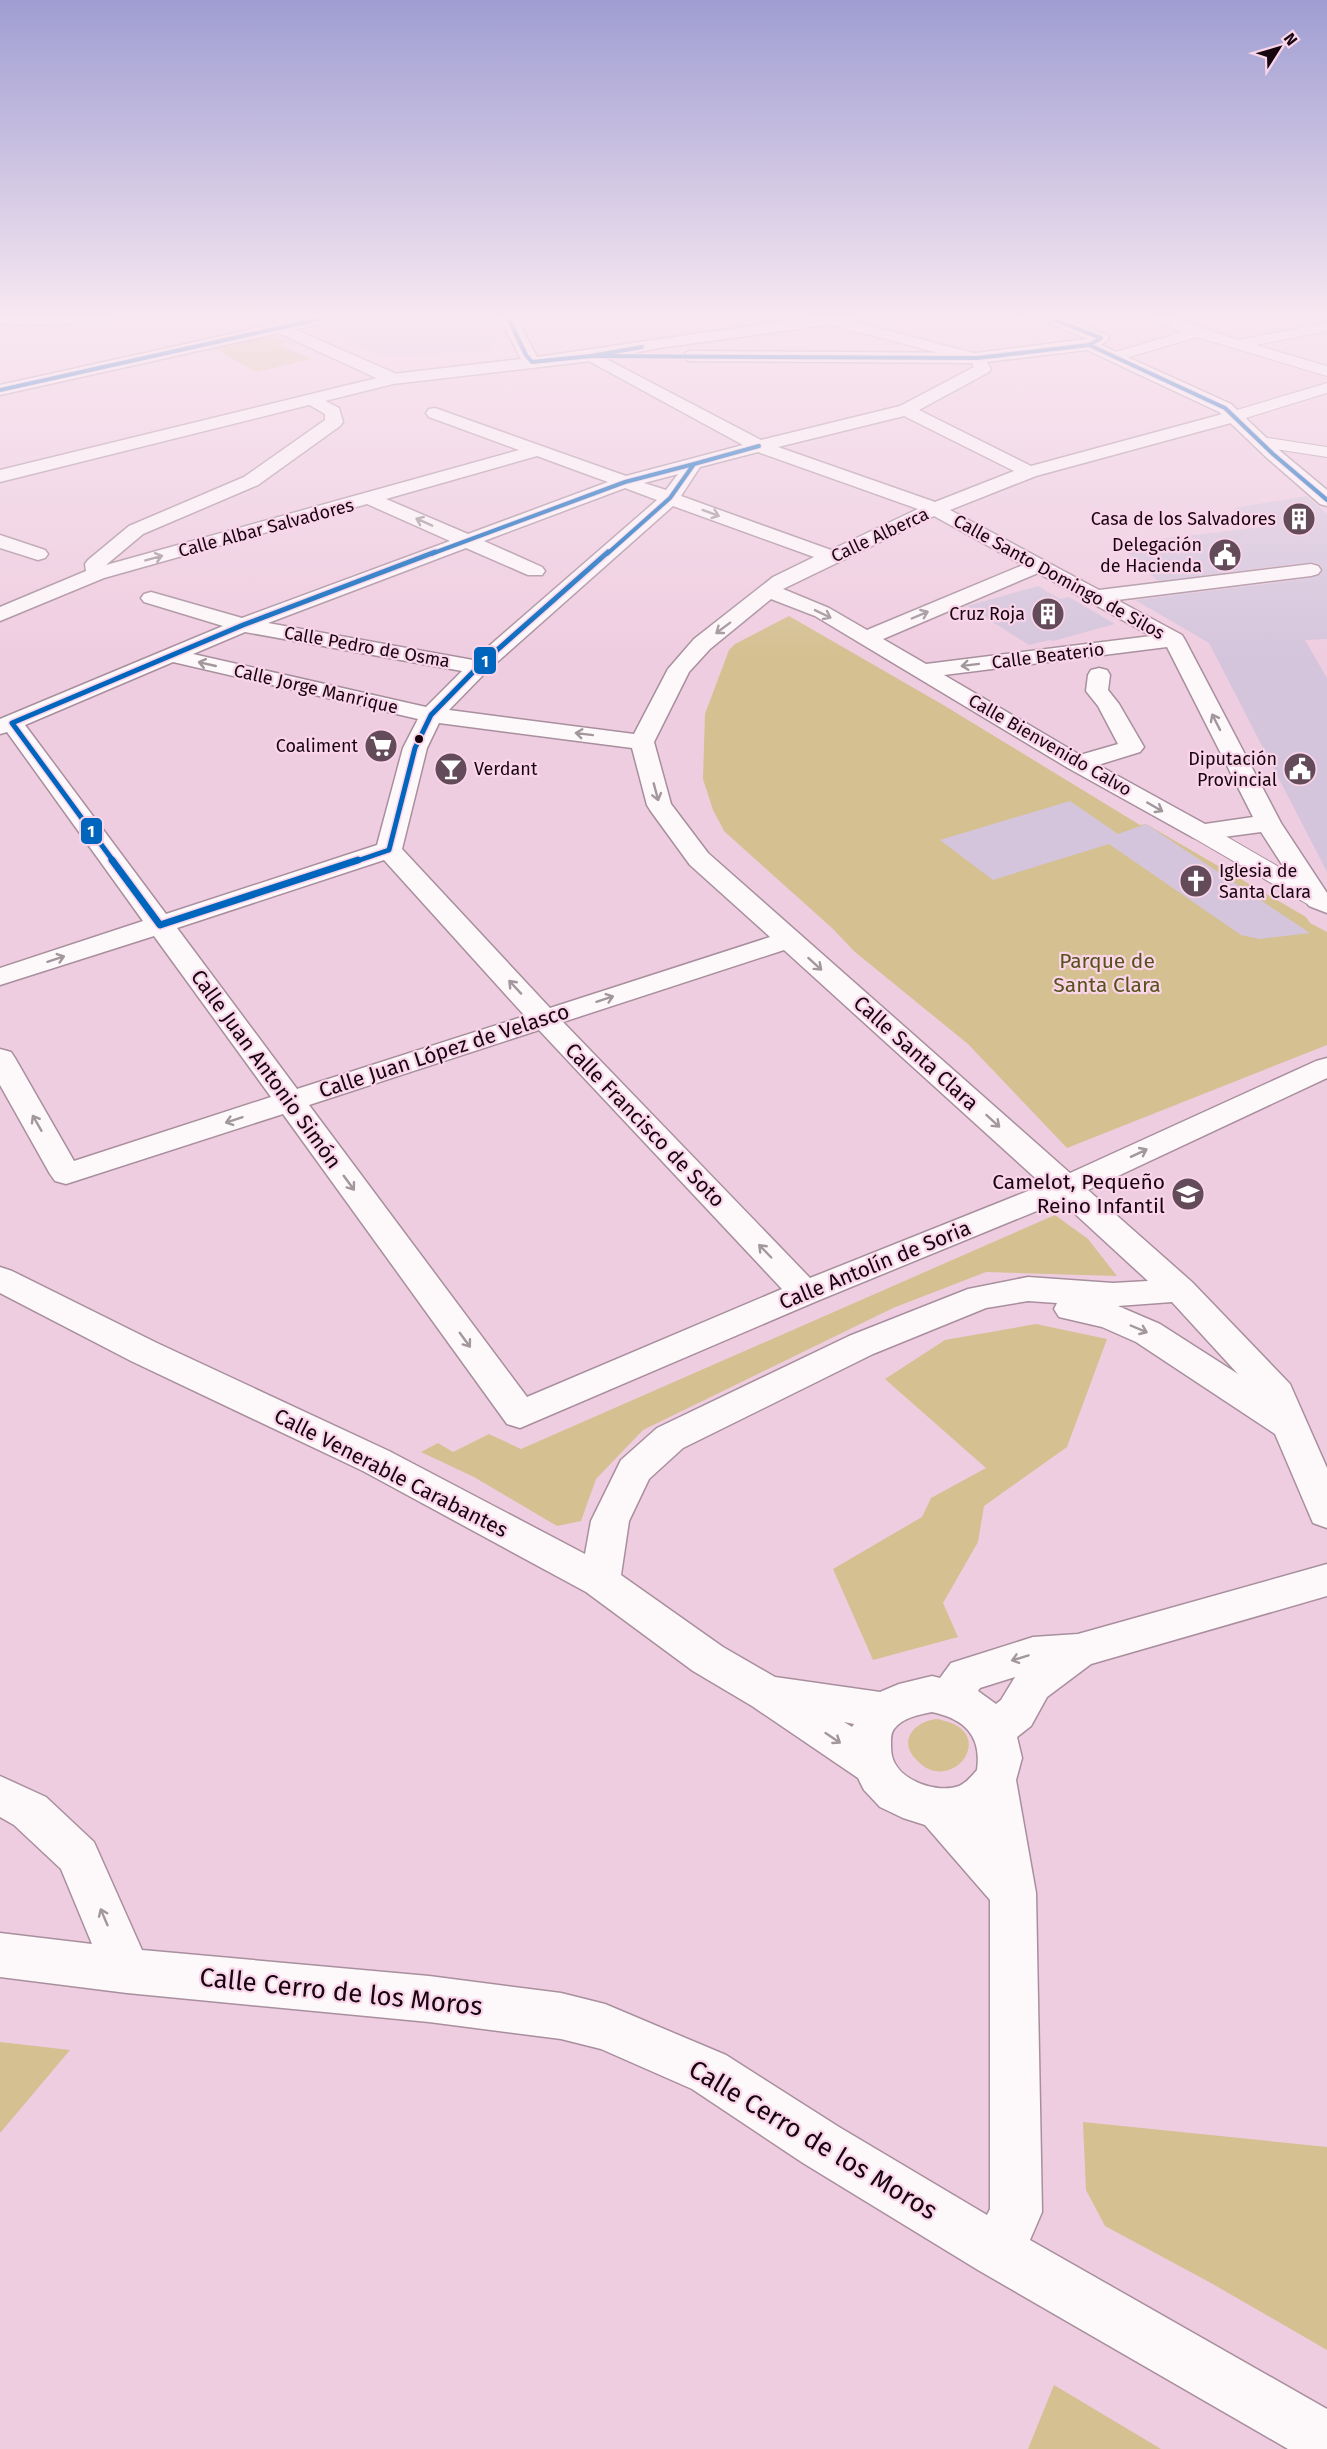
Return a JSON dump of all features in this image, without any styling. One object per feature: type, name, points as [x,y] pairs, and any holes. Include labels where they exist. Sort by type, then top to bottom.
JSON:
[{"type":"street","points":[[0,477],[188,430]]},
{"type":"street","points":[[0,615],[97,574],[95,564],[136,530],[252,481],[322,430]]},
{"type":"street","points":[[483,430],[832,557]]},
{"type":"street","name":"Calle Santo Domingo de Silos","points":[[730,430],[759,446],[935,509],[1174,640],[1268,823],[1323,903]]},
{"type":"street","points":[[6,725],[243,625],[625,482],[823,430]]},
{"type":"street","points":[[946,430],[1029,472]]},
{"type":"street","name":"Calle Alberca","points":[[769,591],[780,581],[935,509],[1029,472],[1169,430]]},
{"type":"street","points":[[1249,430],[1327,500]]},
{"type":"street","points":[[1261,442],[1327,452]]},
{"type":"street","name":"Calle Albar Salvadores","points":[[97,574],[371,499],[538,450]]},
{"type":"street","points":[[0,977],[389,850],[415,748],[431,715],[478,667],[670,498],[694,463]]},
{"type":"street","points":[[371,499],[535,571]]},
{"type":"street","points":[[0,541],[38,554]]},
{"type":"street","points":[[866,638],[1038,566]]},
{"type":"street","points":[[1095,597],[1311,570]]},
{"type":"street","points":[[360,580],[391,594]]},
{"type":"street","points":[[642,742],[679,669],[702,644],[769,591]]},
{"type":"street","name":"Calle Bienvenido Calvo","points":[[769,591],[822,612],[1077,763],[1323,903]]},
{"type":"street","name":"Calle Pedro de Osma","points":[[151,598],[243,625],[478,667]]},
{"type":"street","name":"Calle Beaterio","points":[[923,671],[1174,640]]},
{"type":"street","name":"Calle Jorge Manrique","points":[[169,656],[431,715],[642,742]]},
{"type":"street","points":[[1077,763],[1132,747],[1108,704],[1097,691],[1099,675]]},
{"type":"street","name":"Calle Juan Antonio Simón","points":[[6,725],[160,924],[520,1415]]},
{"type":"street","name":"Calle Santa Clara","points":[[642,742],[659,805],[699,859],[1180,1290],[1276,1393],[1327,1513]]},
{"type":"street","points":[[1201,832],[1268,823]]},
{"type":"street","name":"Calle Francisco de Soto","points":[[389,850],[544,1019],[805,1293]]},
{"type":"street","name":"Calle Juan López de Velasco","points":[[0,1058],[66,1174],[788,940]]},
{"type":"street","name":"Calle Antolín de Soria","points":[[520,1415],[805,1293],[1067,1187],[1327,1067]]},
{"type":"street","name":"Calle Venerable Carabantes","points":[[0,1279],[144,1352],[376,1461],[600,1581],[708,1659],[767,1694],[872,1764]]},
{"type":"street","points":[[600,1581],[610,1521],[634,1470],[670,1438],[861,1345],[980,1297],[1028,1288],[1113,1295],[1180,1290]]},
{"type":"street","points":[[980,1297],[1051,1305],[1110,1316],[1148,1333],[1288,1424]]},
{"type":"street","points":[[950,1698],[966,1675],[1033,1654],[1078,1651],[1327,1580]]},
{"type":"street","points":[[993,1730],[1016,1713],[1032,1685],[1078,1651]]},
{"type":"street","name":"Calle Venerable Carabantes","points":[[767,1694],[883,1710]]},
{"type":"street","points":[[932,1694],[950,1698],[967,1705],[982,1716],[993,1730],[1000,1746],[1000,1763],[994,1780],[985,1792],[971,1801],[938,1808],[916,1804],[897,1795],[881,1781],[872,1764],[868,1749],[869,1735],[874,1721],[883,1710],[898,1701],[913,1696],[932,1694]]},
{"type":"street","points":[[994,1780],[1013,1893],[1016,2212],[997,2251]]},
{"type":"street","points":[[0,1795],[30,1811],[78,1856],[127,1971]]},
{"type":"street","points":[[938,1808],[1013,1893]]},
{"type":"street","name":"Calle Cerro de los Moros","points":[[0,1955],[127,1971],[429,1999],[561,2016],[605,2027],[709,2072],[821,2145],[997,2251],[1327,2440]]},
{"type":"green space","name":"Parque de Santa Clara","points":[[789,616],[945,706],[1140,825],[1146,824],[1306,917],[1310,923],[1327,932],[1327,1045],[1067,1148],[968,1044],[855,952],[832,928],[724,831],[713,810],[703,779],[705,714],[729,650],[735,644]]},
{"type":"green space","points":[[1055,1215],[1088,1239],[1117,1276],[986,1272],[893,1308],[643,1430],[596,1479],[581,1521],[557,1526],[474,1477],[421,1452],[438,1443],[453,1452],[489,1434],[521,1449]]},
{"type":"green space","points":[[1036,1324],[1107,1339],[1067,1447],[984,1506],[978,1542],[943,1603],[958,1637],[873,1660],[833,1569],[922,1517],[931,1498],[986,1468],[885,1379],[945,1340]]},
{"type":"green space","points":[[936,1719],[956,1725],[967,1736],[969,1747],[964,1759],[954,1768],[941,1771],[927,1768],[913,1756],[908,1742],[912,1731],[929,1720]]},
{"type":"green space","points":[[0,2042],[70,2050],[0,2133]]},
{"type":"green space","points":[[1083,2122],[1327,2147],[1327,2350],[1211,2283],[1105,2226],[1086,2190]]},
{"type":"green space","points":[[1054,2385],[1161,2449],[1028,2449]]},
{"type":"building","name":"Diputación Provincial","points":[[1307,496],[1327,514],[1327,639],[1305,640],[1327,678],[1327,872],[1209,643],[1135,600],[1311,578],[1320,575],[1323,569],[1319,564],[1311,562],[1158,581],[1118,544],[1270,526],[1234,508]]},
{"type":"building","name":"Cruz Roja","points":[[1038,586],[1060,599],[1069,597],[1115,624],[1053,641],[1029,645],[967,606]]},
{"type":"building","points":[[1070,801],[1118,834],[1146,824],[1310,933],[1259,939],[1241,935],[1109,844],[993,880],[940,840]]},
{"type":"transit line","name":"1","points":[[1248,430],[1327,500]]},
{"type":"transit line","name":"1","points":[[694,464],[759,446]]},
{"type":"transit line","name":"1","points":[[694,464],[670,498],[478,667],[431,715],[415,748],[389,850],[160,925],[12,723],[243,625],[360,580],[625,482],[694,464]]},
{"type":"place","name":"Casa de los Salvadores","points":[[1299,519]]},
{"type":"place","name":"Delegación de Hacienda","points":[[1225,555]]},
{"type":"place","name":"Cruz Roja","points":[[1048,614]]},
{"type":"place","name":"Coaliment","points":[[381,746]]},
{"type":"place","name":"Verdant","points":[[451,769]]},
{"type":"place","name":"Diputación Provincial","points":[[1300,769]]},
{"type":"place","name":"Iglesia de Santa Clara","points":[[1196,881]]},
{"type":"place","name":"Camelot, Pequeño Reino Infantil","points":[[1188,1194]]}]
